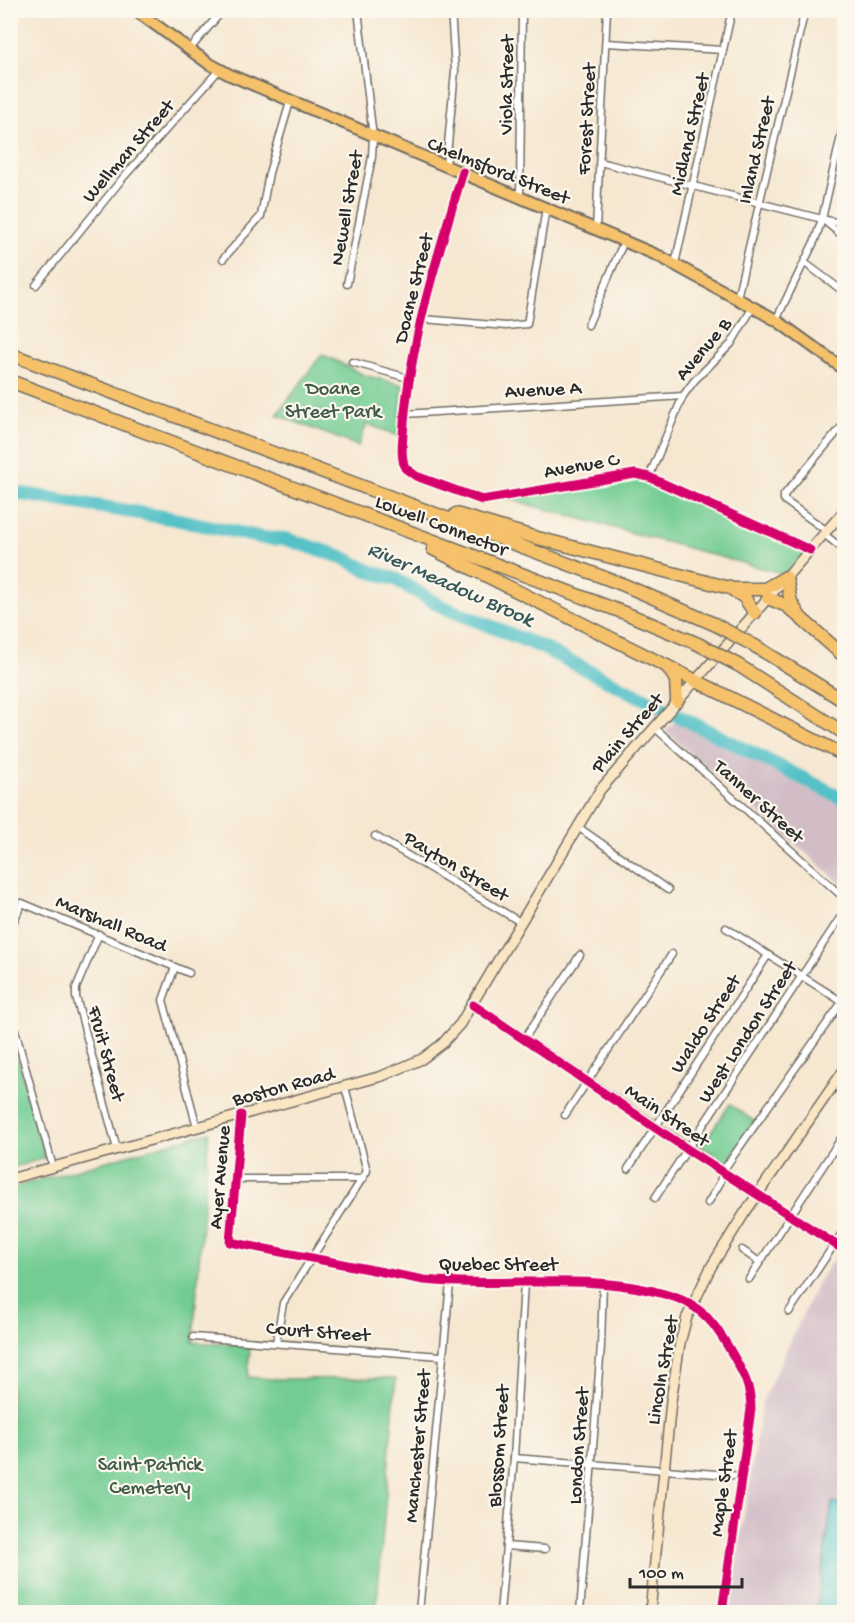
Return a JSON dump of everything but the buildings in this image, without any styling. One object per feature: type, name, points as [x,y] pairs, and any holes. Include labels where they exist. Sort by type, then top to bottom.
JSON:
[{"type":"highway","name":"Lowell Connector","points":[[10,354],[624,585],[714,624],[755,646],[844,702]]},
{"type":"highway","name":"Lowell Connector","points":[[10,381],[630,615],[698,644],[738,665],[844,733]]},
{"type":"highway","points":[[388,496],[729,588],[765,590],[786,577],[791,602],[800,617]]},
{"type":"highway","points":[[379,521],[844,755]]},
{"type":"highway","points":[[729,588],[744,597],[755,613]]},
{"type":"highway","points":[[768,598],[781,602],[844,656]]},
{"type":"highway","points":[[666,665],[675,675],[678,700]]},
{"type":"main road","name":"Chelmsford Street","points":[[135,10],[219,70],[373,137],[546,207],[675,264],[776,320],[844,369]]},
{"type":"main road","name":"Plain Street","points":[[473,1005],[600,790],[844,511]]},
{"type":"main road","name":"Boston Road","points":[[10,1179],[397,1071],[422,1059],[442,1044],[473,1005]]},
{"type":"main road","name":"Main Street","points":[[473,1005],[758,1195]]},
{"type":"main road","name":"Lincoln Street","points":[[650,1612],[675,1372],[687,1317],[711,1267],[844,1070]]},
{"type":"street","points":[[189,50],[223,10]]},
{"type":"street","name":"Newell Street","points":[[347,284],[371,167],[373,137],[358,10]]},
{"type":"street","points":[[446,165],[455,71],[451,10]]},
{"type":"street","name":"Viola Street","points":[[520,197],[522,10]]},
{"type":"street","name":"Forest Street","points":[[596,229],[607,10]]},
{"type":"street","name":"Midland Street","points":[[675,264],[732,10]]},
{"type":"street","name":"Inland Street","points":[[737,297],[805,10]]},
{"type":"street","points":[[606,43],[723,50]]},
{"type":"street","name":"Wellman Street","points":[[36,285],[60,253],[219,70]]},
{"type":"street","points":[[224,259],[261,216],[269,173],[290,102]]},
{"type":"street","points":[[776,320],[805,263],[822,219],[844,123]]},
{"type":"street","points":[[600,162],[844,224]]},
{"type":"street","name":"Doane Street","points":[[405,414],[408,378],[439,251],[463,172]]},
{"type":"street","points":[[423,319],[506,326],[527,324],[546,207]]},
{"type":"street","points":[[822,219],[844,237]]},
{"type":"street","points":[[588,325],[624,241]]},
{"type":"street","points":[[805,263],[844,292]]},
{"type":"street","name":"Avenue B","points":[[649,477],[683,396],[731,344],[753,307]]},
{"type":"street","points":[[352,362],[408,378]]},
{"type":"street","name":"Avenue A","points":[[405,414],[683,396]]},
{"type":"street","name":"Avenue C","points":[[405,414],[402,452],[405,468],[416,477],[476,500],[627,473],[649,477],[810,550]]},
{"type":"street","points":[[844,424],[784,495],[784,500],[844,550]]},
{"type":"street","name":"Tanner Street","points":[[654,727],[844,898]]},
{"type":"street","points":[[578,827],[668,890]]},
{"type":"street","name":"Payton Street","points":[[375,836],[522,923]]},
{"type":"street","name":"Marshall Road","points":[[10,929],[22,903],[189,974]]},
{"type":"street","name":"West London Street","points":[[655,1198],[844,912]]},
{"type":"street","points":[[708,1203],[720,1183],[723,1172],[843,1002],[726,928]]},
{"type":"street","name":"Fruit Street","points":[[99,934],[76,988],[75,997],[117,1149]]},
{"type":"street","points":[[565,1115],[672,954]]},
{"type":"street","points":[[524,1039],[580,955]]},
{"type":"street","name":"Waldo Street","points":[[628,1169],[768,955]]},
{"type":"street","points":[[175,967],[163,1000],[197,1127]]},
{"type":"street","points":[[10,1012],[53,1167]]},
{"type":"street","points":[[276,1343],[280,1309],[363,1179],[367,1168],[345,1087]]},
{"type":"street","name":"Ayer Avenue","points":[[230,1242],[241,1115]]},
{"type":"street","points":[[749,1279],[758,1261],[844,1134]]},
{"type":"street","points":[[236,1179],[363,1179]]},
{"type":"street","name":"Main Street","points":[[758,1195],[844,1250]]},
{"type":"street","points":[[789,1312],[844,1230]]},
{"type":"street","name":"Quebec Street","points":[[230,1242],[394,1275],[450,1283],[603,1283],[659,1293],[691,1304],[717,1329],[737,1362]]},
{"type":"street","points":[[742,1250],[758,1261]]},
{"type":"street","name":"Blossom Street","points":[[500,1612],[514,1458],[524,1282]]},
{"type":"street","name":"Manchester Street","points":[[419,1612],[441,1356],[450,1283]]},
{"type":"street","name":"London Street","points":[[580,1612],[603,1283]]},
{"type":"street","name":"Court Street","points":[[193,1337],[441,1356]]},
{"type":"street","name":"Maple Street","points":[[722,1612],[751,1409],[751,1389],[737,1362]]},
{"type":"street","points":[[514,1458],[592,1462],[741,1476]]},
{"type":"street","points":[[506,1546],[545,1550]]},
{"type":"shaded area","points":[[676,721],[844,805],[844,886],[665,731]]},
{"type":"shaded area","points":[[844,1244],[844,1612],[729,1612],[762,1402],[819,1280]]},
{"type":"green space","name":"Doane Street Park","points":[[322,354],[364,375],[403,385],[399,436],[367,424],[358,446],[277,415]]},
{"type":"green space","points":[[635,474],[810,550],[783,574],[501,497]]},
{"type":"green space","points":[[11,1032],[45,1158],[10,1168]]},
{"type":"green space","points":[[730,1104],[755,1122],[727,1163],[701,1146]]},
{"type":"green space","name":"Saint Patrick Cemetery","points":[[209,1132],[193,1342],[250,1346],[248,1377],[272,1379],[396,1378],[376,1612],[11,1612],[11,1188]]},
{"type":"water","points":[[832,1502],[844,1505],[844,1612],[816,1612]]},
{"type":"waterway","name":"River Meadow Brook","points":[[10,492],[170,518],[263,538],[286,539],[342,557],[369,571],[395,579],[443,607],[539,646],[844,799]]},
{"type":"cycle path","points":[[463,172],[419,328],[408,391],[403,440],[405,468],[416,476],[482,500],[635,474],[649,477],[810,550]]},
{"type":"cycle path","points":[[473,1005],[687,1149],[844,1250]]},
{"type":"cycle path","points":[[241,1115],[230,1242],[424,1280],[482,1283],[568,1282],[625,1286],[680,1299],[695,1307],[707,1318],[722,1336],[745,1378],[751,1400],[722,1612]]}]
